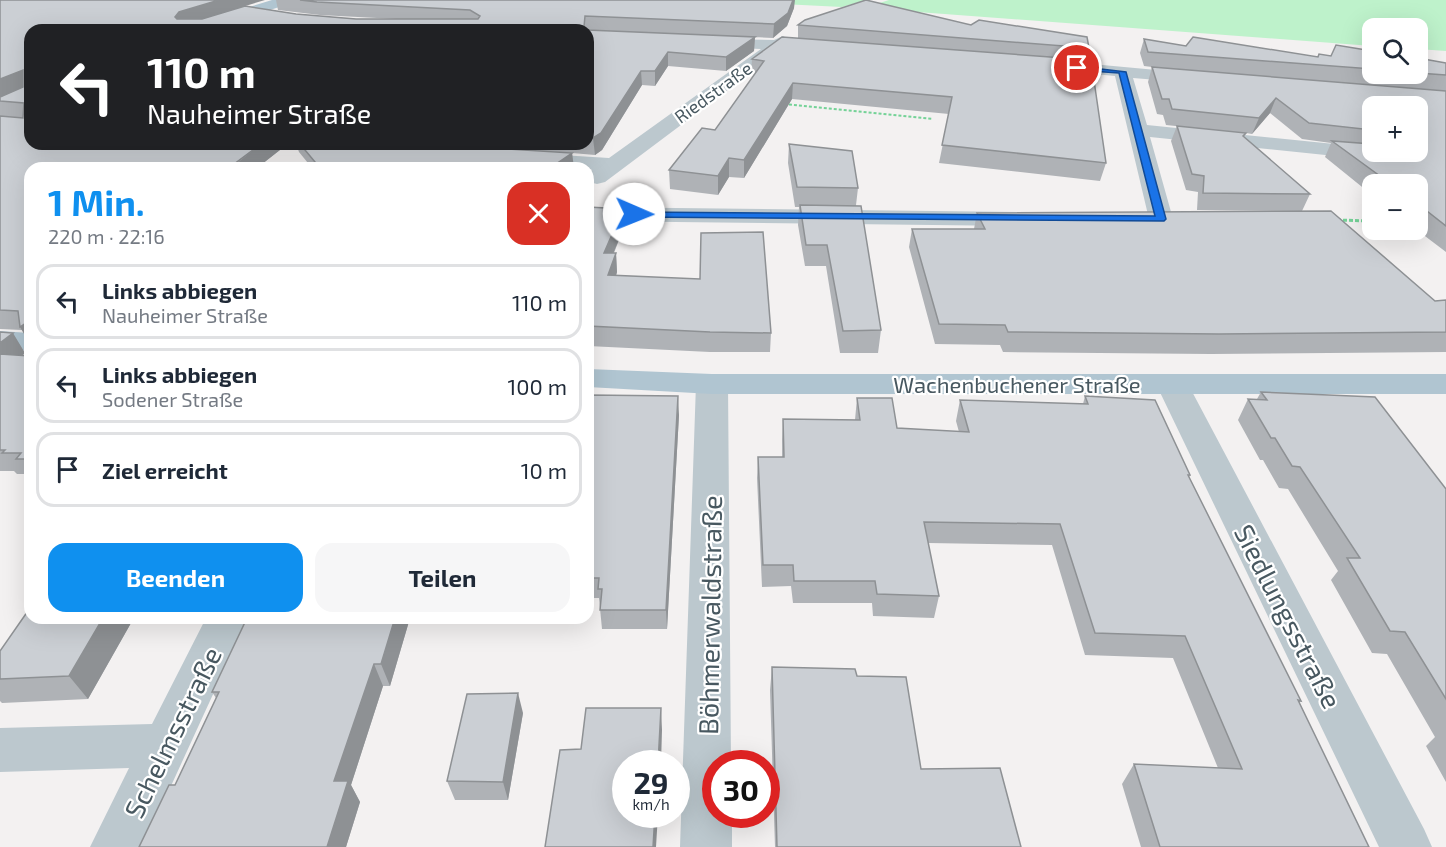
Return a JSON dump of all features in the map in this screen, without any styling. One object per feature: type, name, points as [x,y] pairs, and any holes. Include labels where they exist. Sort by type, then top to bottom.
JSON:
[{"type":"main road","points":[[209,24],[287,0]]},
{"type":"main road","points":[[0,339],[24,341]]},
{"type":"main road","name":"Wachenbuchener Straße","points":[[594,378],[712,384],[1446,384]]},
{"type":"street","points":[[248,12],[281,17]]},
{"type":"street","name":"Riedstraße","points":[[594,180],[795,30]]},
{"type":"street","points":[[694,41],[840,48]]},
{"type":"street","points":[[1028,64],[1215,79]]},
{"type":"street","points":[[1123,72],[1161,219]]},
{"type":"street","points":[[1137,130],[1362,153]]},
{"type":"street","points":[[507,158],[568,162]]},
{"type":"street","points":[[594,164],[614,165]]},
{"type":"street","points":[[594,214],[1049,219]]},
{"type":"street","name":"Böhmerwaldstraße","points":[[706,847],[712,384]]},
{"type":"street","name":"Siedlungsstraße","points":[[1172,384],[1406,847]]},
{"type":"street","name":"Schelmsstraße","points":[[116,847],[224,624]]},
{"type":"street","points":[[0,750],[165,745]]},
{"type":"path","points":[[783,104],[933,119]]},
{"type":"path","points":[[1331,220],[1362,220]]},
{"type":"green space","points":[[705,0],[866,0],[842,7]]},
{"type":"green space","points":[[889,0],[1446,0],[1446,51],[1428,50],[1428,18],[1362,18],[1362,45],[864,8]]},
{"type":"building","points":[[0,0],[219,0],[179,12],[175,17],[177,19],[202,19],[245,6],[296,14],[356,19],[478,19],[480,16],[470,10],[300,0],[793,0],[788,13],[774,24],[585,16],[584,24],[24,24],[24,103],[0,101],[0,97],[23,87],[23,70],[0,79]]},
{"type":"building","points":[[866,0],[971,25],[979,20],[1087,37],[1089,48],[798,25],[805,20]]},
{"type":"building","points":[[594,30],[755,37],[726,57],[668,52],[655,71],[641,71],[601,133],[594,137]]},
{"type":"building","points":[[782,37],[1091,60],[1106,163],[942,145],[952,97],[793,83],[744,160],[729,158],[718,176],[669,170],[702,128],[715,130],[764,61],[752,59]]},
{"type":"building","points":[[1193,37],[1318,57],[1319,54],[1331,56],[1336,45],[1362,49],[1362,68],[1148,52],[1144,39],[1186,46]]},
{"type":"building","points":[[1428,60],[1446,63],[1446,75],[1428,74]]},
{"type":"building","points":[[1152,67],[1446,91],[1446,226],[1428,212],[1428,174],[1377,174],[1332,141],[1362,143],[1362,162],[1428,162],[1428,96],[1362,96],[1362,129],[1309,123],[1276,98],[1259,118],[1172,109],[1169,99],[1162,99]]},
{"type":"building","points":[[24,103],[24,150],[253,150],[237,162],[24,162],[24,324],[20,327],[18,311],[0,310],[0,116],[23,118]]},
{"type":"building","points":[[1177,126],[1246,133],[1243,136],[1310,194],[1203,193],[1204,176],[1192,174]]},
{"type":"building","points":[[789,144],[852,151],[858,188],[797,187]]},
{"type":"building","points":[[305,150],[523,150],[572,153],[559,162],[315,162]]},
{"type":"building","points":[[800,205],[861,206],[881,330],[843,331],[827,245],[806,245]]},
{"type":"building","points":[[594,207],[623,209],[604,253],[616,253],[608,275],[700,279],[701,233],[763,232],[771,333],[594,326]]},
{"type":"building","points":[[1331,211],[1435,301],[1446,300],[1446,332],[1219,334],[1008,332],[1005,325],[939,324],[912,229],[985,229],[977,213]]},
{"type":"building","points":[[0,332],[13,333],[0,343]]},
{"type":"building","points":[[0,354],[24,356],[24,459],[16,459],[21,453],[2,453],[5,450],[0,450]]},
{"type":"building","points":[[1261,392],[1375,397],[1446,489],[1446,699],[1405,632],[1390,631],[1347,558],[1360,558],[1300,467],[1292,466],[1275,438],[1271,438],[1248,399],[1267,400]]},
{"type":"building","points":[[594,395],[678,396],[666,610],[600,610],[602,589],[598,589],[599,578],[594,578]]},
{"type":"building","points":[[1085,396],[1155,400],[1190,475],[1188,475],[1301,701],[1298,700],[1369,847],[1160,847],[1134,764],[1242,769],[1185,636],[1095,633],[1060,524],[924,522],[939,596],[877,594],[875,581],[794,581],[793,565],[763,565],[758,457],[784,457],[783,419],[860,420],[857,398],[892,398],[897,428],[969,432],[960,400],[1088,404]]},
{"type":"building","points":[[24,617],[24,624],[99,624],[69,676],[0,679],[0,651]]},
{"type":"building","points":[[244,624],[393,624],[381,664],[374,664],[334,781],[348,781],[327,847],[139,847],[169,785],[175,785],[219,692],[212,692]]},
{"type":"building","points":[[772,667],[855,669],[857,676],[906,677],[921,769],[1000,768],[1021,847],[777,847],[776,828],[780,828],[780,750],[774,750]]},
{"type":"building","points":[[518,693],[503,782],[447,781],[467,694]]},
{"type":"building","points":[[586,708],[661,708],[659,750],[612,750],[612,828],[654,828],[653,847],[545,847],[560,750],[581,749]]},
{"type":"route","points":[[634,214],[1161,219],[1123,72],[1077,68]]}]
